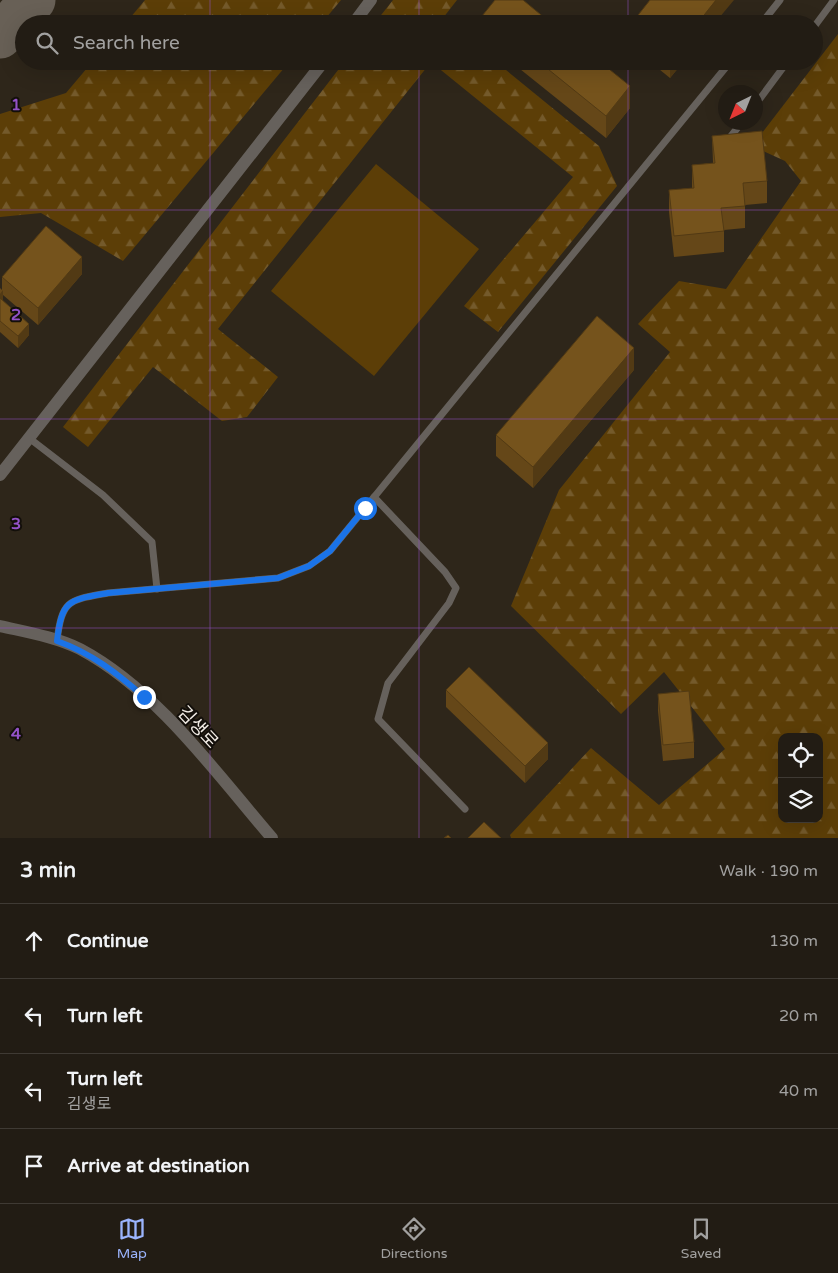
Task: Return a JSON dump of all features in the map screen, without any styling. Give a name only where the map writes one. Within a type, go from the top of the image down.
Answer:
[{"type":"street","points":[[360,15],[371,0]]},
{"type":"street","points":[[0,475],[317,70]]},
{"type":"street","name":"김생로","points":[[0,626],[57,641],[79,649],[113,670],[177,728],[272,838]]},
{"type":"lane","points":[[768,15],[780,0]]},
{"type":"lane","points":[[823,15],[834,0]]},
{"type":"lane","points":[[57,641],[60,615],[69,604],[83,598],[108,593],[278,578],[309,566],[330,551],[724,70]]},
{"type":"lane","points":[[763,95],[781,70]]},
{"type":"lane","points":[[727,142],[736,130]]},
{"type":"lane","points":[[29,438],[103,494],[152,542],[158,589]]},
{"type":"lane","points":[[374,497],[445,572],[456,588],[449,603],[388,683],[378,719],[465,809]]},
{"type":"green space","points":[[145,0],[341,0],[328,15],[132,15]]},
{"type":"green space","points":[[393,0],[457,0],[445,15],[381,15]]},
{"type":"green space","points":[[838,34],[838,838],[511,838],[510,835],[591,748],[659,805],[725,749],[664,672],[621,714],[511,606],[559,490],[670,352],[638,324],[679,281],[726,289],[801,181],[785,161],[752,146],[810,70],[823,70],[823,54]]},
{"type":"green space","points":[[85,70],[282,70],[123,261],[41,213],[0,217],[0,114],[66,93]]},
{"type":"green space","points":[[338,70],[425,70],[218,329],[278,377],[247,417],[222,421],[153,367],[88,447],[63,427]]},
{"type":"green space","points":[[441,70],[506,70],[599,146],[617,186],[498,332],[464,306],[573,177]]},
{"type":"green space","points":[[376,164],[479,249],[374,376],[271,291]]},
{"type":"building","points":[[495,0],[523,0],[541,15],[483,15]]},
{"type":"building","points":[[650,0],[716,0],[704,15],[638,15]]},
{"type":"building","points":[[549,70],[610,70],[630,86],[606,116]]},
{"type":"building","points":[[762,131],[767,181],[743,183],[745,206],[721,208],[724,231],[674,236],[669,190],[694,188],[692,165],[715,163],[712,136]]},
{"type":"building","points":[[46,226],[82,257],[38,308],[2,277]]},
{"type":"building","points":[[0,298],[29,324],[18,336],[0,321]]},
{"type":"building","points":[[597,316],[634,348],[533,467],[496,435]]},
{"type":"building","points":[[469,667],[548,743],[525,766],[446,690]]},
{"type":"building","points":[[689,691],[694,742],[663,745],[658,694]]},
{"type":"building","points":[[484,822],[501,838],[468,838]]},
{"type":"taxiway","points":[[19,15],[33,0]]},
{"type":"taxiway","points":[[0,36],[15,20]]},
{"type":"route","points":[[144,697],[113,670],[79,649],[57,641],[60,615],[69,604],[83,598],[108,593],[278,578],[309,566],[330,551],[365,508]]}]
